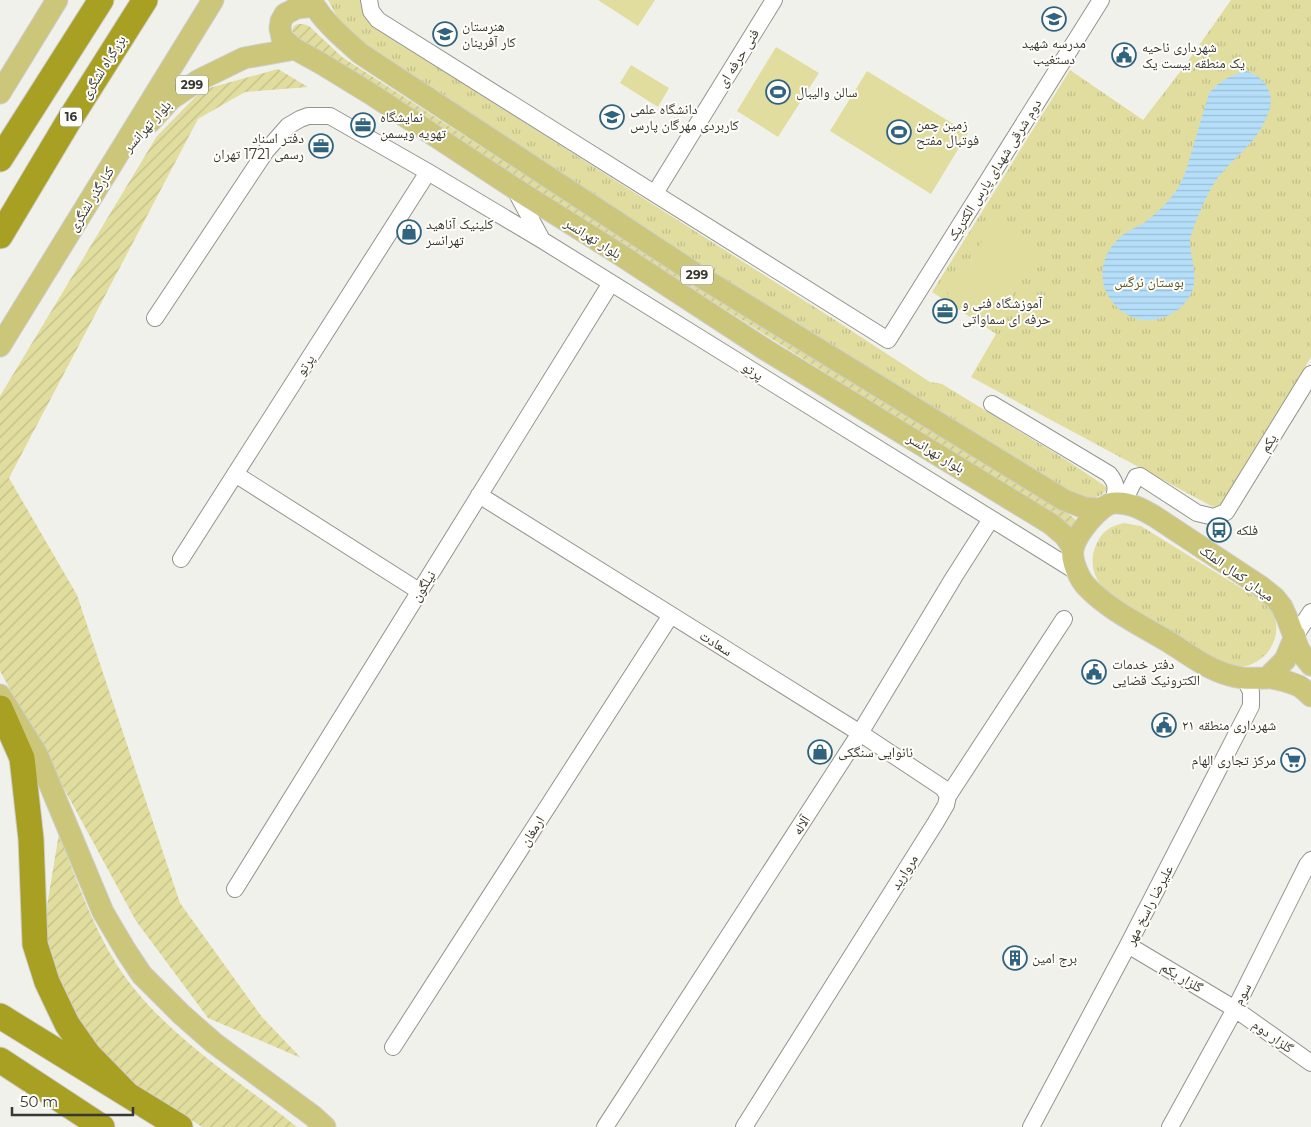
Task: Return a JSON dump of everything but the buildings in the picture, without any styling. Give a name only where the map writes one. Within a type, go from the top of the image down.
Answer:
[{"type":"highway","points":[[0,160],[101,0]]},
{"type":"highway","name":"بزرگراه لشگری","points":[[0,236],[68,122],[145,0]]},
{"type":"highway","points":[[0,708],[22,758],[31,839],[35,944],[47,982],[67,1024],[88,1054],[127,1094]]},
{"type":"highway","points":[[0,1016],[180,1127]]},
{"type":"highway","points":[[0,1060],[102,1127]]},
{"type":"main road","points":[[0,93],[58,0]]},
{"type":"main road","name":"کنارگذر لشگری","points":[[0,346],[213,0]]},
{"type":"main road","points":[[295,50],[282,38],[281,21],[285,14],[313,3]]},
{"type":"main road","name":"بلوار تهرانسر","points":[[313,3],[328,24],[361,54],[688,269],[1064,500],[1085,508],[1112,505]]},
{"type":"main road","name":"بلوار تهرانسر","points":[[114,162],[171,99],[199,80],[244,58],[295,50],[322,64],[774,355],[1051,524],[1065,536],[1073,548]]},
{"type":"main road","points":[[1112,505],[1084,526],[1073,548],[1077,572],[1085,586],[1098,598],[1127,617],[1211,668],[1227,675],[1245,679],[1268,677],[1300,686],[1311,696]]},
{"type":"main road","name":"میدان کمال الملک","points":[[1112,505],[1137,507],[1154,516],[1260,586],[1282,607],[1294,636]]},
{"type":"main road","points":[[1294,636],[1299,650],[1311,665]]},
{"type":"main road","points":[[1268,677],[1285,660],[1294,636]]},
{"type":"main road","points":[[0,695],[37,754],[103,912],[142,975],[181,1014],[214,1043],[319,1122]]},
{"type":"street","points":[[368,0],[371,11],[378,20],[655,193]]},
{"type":"street","name":"فنی حرفه ای","points":[[655,193],[774,0]]},
{"type":"street","name":"دوم شرقی شهدای پارس الکتریک","points":[[655,193],[888,340],[1101,0]]},
{"type":"street","name":"پرتو","points":[[155,318],[266,151],[288,126],[300,119],[308,116],[330,116],[542,240],[1077,572]]},
{"type":"street","name":"پرتو","points":[[181,559],[428,172]]},
{"type":"street","points":[[514,188],[542,240]]},
{"type":"street","name":"نیلگون","points":[[235,889],[611,283]]},
{"type":"street","name":"یکم","points":[[1112,505],[1136,477],[1140,476],[1197,513],[1214,517],[1226,512],[1311,374]]},
{"type":"street","points":[[992,404],[1109,474],[1115,482],[1112,505]]},
{"type":"street","points":[[235,474],[419,591]]},
{"type":"street","name":"سعادت","points":[[479,496],[860,733],[943,788],[948,796]]},
{"type":"street","name":"آلاله","points":[[605,1127],[860,733],[991,519]]},
{"type":"street","points":[[1294,636],[1311,612]]},
{"type":"street","name":"ارمغان","points":[[393,1047],[670,615]]},
{"type":"street","name":"مروارید","points":[[744,1127],[936,822],[946,805],[948,796],[1064,619]]},
{"type":"street","name":"علیرضا راسخ مهر","points":[[1031,1127],[1128,945],[1251,706],[1251,692],[1245,679]]},
{"type":"street","name":"سوم","points":[[1170,1127],[1235,1009],[1311,860]]},
{"type":"street","name":"گلزار یکم","points":[[1128,945],[1235,1009]]},
{"type":"street","name":"گلزار دوم","points":[[1235,1009],[1311,1064]]},
{"type":"green space","points":[[328,0],[363,0],[365,9],[385,34],[391,38],[930,382],[942,384],[1068,461],[1107,489],[1096,497],[1073,497],[847,357],[350,41]]},
{"type":"green space","points":[[598,0],[655,0],[638,26]]},
{"type":"green space","name":"بوستان نرگس","points":[[1231,0],[1311,0],[1311,357],[1224,504],[1217,509],[971,377],[996,334],[932,292],[1070,70],[1143,120],[1183,68]]},
{"type":"green space","points":[[298,24],[309,26],[342,57],[525,175],[1070,515],[1075,519],[1074,524],[1069,527],[337,65],[300,39],[292,31],[294,26]]},
{"type":"green space","name":"سالن والیبال","points":[[776,47],[819,73],[778,137],[737,111]]},
{"type":"green space","points":[[631,65],[669,88],[658,107],[620,83]]},
{"type":"green space","points":[[278,69],[308,87],[245,92],[198,119],[9,478],[77,595],[180,903],[262,1017],[301,1058],[208,1018],[136,921],[0,671],[0,396],[157,136],[202,90]]},
{"type":"green space","name":"زمین چمن فوتبال مفتح","points":[[867,71],[968,133],[931,194],[830,131]]},
{"type":"green space","points":[[995,221],[1041,250],[993,325],[947,295]]},
{"type":"green space","points":[[1124,523],[1141,526],[1262,601],[1273,614],[1276,625],[1276,635],[1268,652],[1253,663],[1245,666],[1229,666],[1142,614],[1105,589],[1098,581],[1094,571],[1094,550],[1098,540],[1104,533]]},
{"type":"green space","points":[[59,833],[71,867],[100,934],[117,965],[134,989],[154,1011],[200,1053],[297,1127],[202,1127],[136,1084],[111,1064],[90,1040],[70,1009],[56,975],[48,941],[46,912]]},
{"type":"water","points":[[1246,71],[1254,74],[1266,85],[1271,97],[1270,108],[1257,135],[1217,179],[1195,224],[1190,239],[1194,267],[1194,284],[1191,294],[1185,303],[1168,316],[1146,320],[1126,314],[1110,299],[1105,289],[1103,269],[1105,259],[1110,249],[1120,237],[1151,218],[1171,198],[1179,186],[1185,174],[1209,93],[1226,79]]},
{"type":"place","name":"مدرسه شهید دستغیب","points":[[1054,19]]},
{"type":"place","name":"هنرستان کار آفرینان","points":[[445,34]]},
{"type":"place","name":"شهرداری ناحیه یک منطقه بیست یک","points":[[1124,55]]},
{"type":"place","name":"سالن والیبال","points":[[778,92]]},
{"type":"place","name":"دانشگاه علمی کاربردی مهرگان پارس","points":[[612,117]]},
{"type":"place","name":"نمایشگاه تهویه ویسمن","points":[[363,125]]},
{"type":"place","name":"زمین چمن فوتبال مفتح","points":[[899,132]]},
{"type":"place","name":"دفتر اسناد رسمی 1721 تهران","points":[[321,146]]},
{"type":"place","name":"کلینیک آناهید تهرانسر","points":[[409,232]]},
{"type":"place","name":"آموزشگاه فنی و حرفه ای سماواتی","points":[[945,311]]},
{"type":"place","name":"فلکه","points":[[1219,530]]},
{"type":"place","name":"دفتر خدمات الکترونیک قضایی","points":[[1094,672]]},
{"type":"place","name":"شهرداری منطقه ۲۱","points":[[1164,725]]},
{"type":"place","name":"نانوایی سنگکی","points":[[820,752]]},
{"type":"place","name":"مرکز تجاری الهام","points":[[1293,760]]},
{"type":"place","name":"برج امین","points":[[1015,958]]}]
